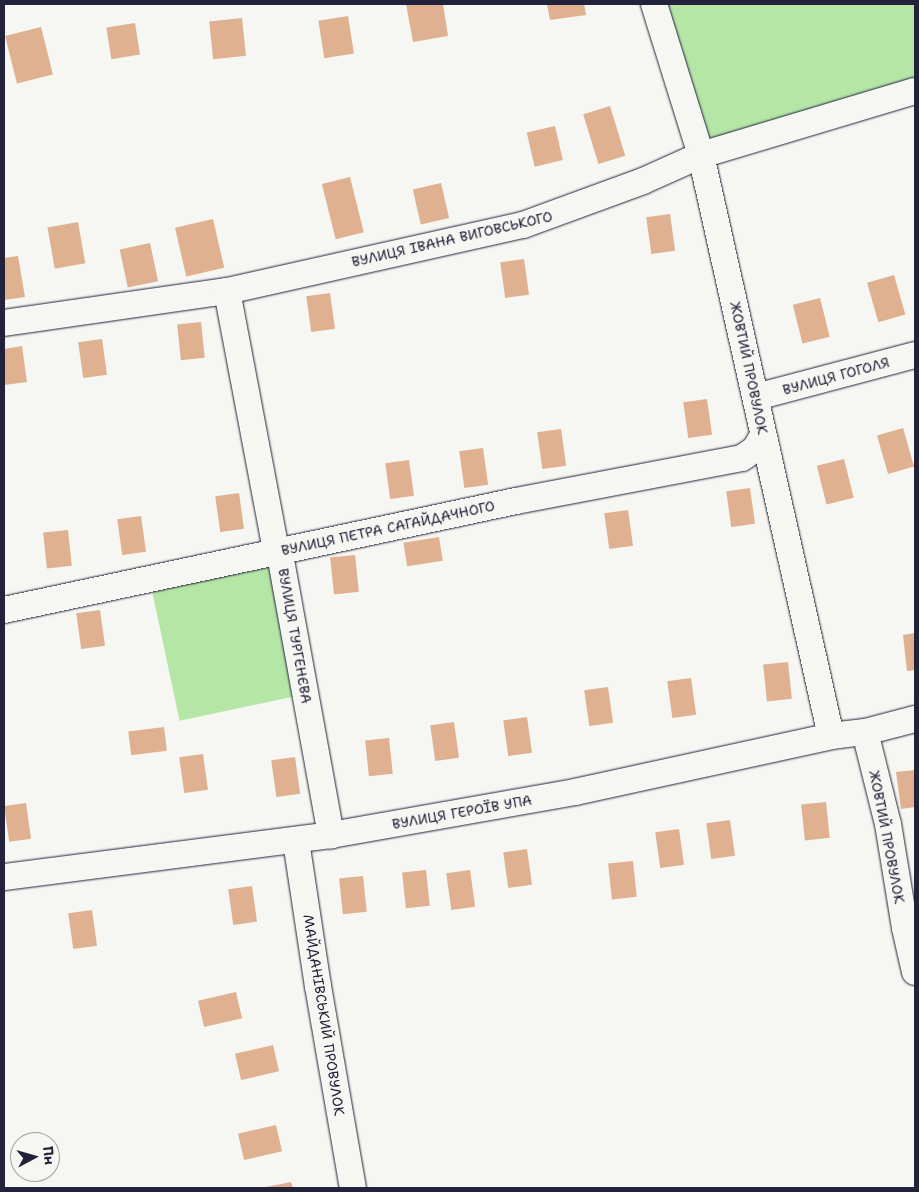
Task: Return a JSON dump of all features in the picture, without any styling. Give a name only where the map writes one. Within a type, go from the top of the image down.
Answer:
[{"type":"street","name":"ЖОВТИЙ ПРОВУЛОК","points":[[654,4],[702,155],[831,736]]},
{"type":"street","name":"ВУЛИЦЯ ІВАНА ВИГОВСЬКОГО","points":[[4,323],[227,291],[523,225],[643,181],[702,155],[915,91]]},
{"type":"street","name":"ВУЛИЦЯ ТУРГЕНЄВА","points":[[227,291],[276,551],[281,560],[330,835]]},
{"type":"street","name":"ВУЛИЦЯ ГОГОЛЯ","points":[[756,397],[915,356]]},
{"type":"street","name":"ВУЛИЦЯ ПЕТРА САГАЙДАЧНОГО","points":[[4,610],[516,501],[742,458],[755,449],[763,435]]},
{"type":"street","name":"ВУЛИЦЯ ГЕРОЇВ УПА","points":[[4,877],[296,841],[576,792],[831,736],[865,732],[915,719]]},
{"type":"street","name":"ЖОВТИЙ ПРОВУЛОК","points":[[865,732],[888,824],[905,928],[915,972]]},
{"type":"street","name":"МАЙДАНІВСЬКИЙ ПРОВУЛОК","points":[[296,841],[318,986],[353,1188]]},
{"type":"green space","points":[[658,4],[915,4],[915,84],[718,145],[706,139]]},
{"type":"green space","points":[[272,559],[301,695],[180,721],[151,585]]},
{"type":"building","points":[[406,4],[443,4],[448,36],[413,42]]},
{"type":"building","points":[[547,4],[584,4],[586,15],[550,20]]},
{"type":"building","points":[[348,16],[354,54],[324,58],[318,21]]},
{"type":"building","points":[[242,18],[246,56],[213,59],[209,21]]},
{"type":"building","points":[[135,23],[140,55],[111,59],[106,28]]},
{"type":"building","points":[[41,27],[53,75],[17,83],[5,36]]},
{"type":"building","points":[[610,106],[625,156],[598,164],[583,114]]},
{"type":"building","points":[[555,126],[563,160],[535,167],[527,133]]},
{"type":"building","points":[[350,177],[364,232],[336,239],[322,184]]},
{"type":"building","points":[[441,183],[449,218],[421,225],[413,190]]},
{"type":"building","points":[[670,214],[675,251],[651,254],[646,217]]},
{"type":"building","points":[[213,219],[224,268],[186,276],[175,228]]},
{"type":"building","points":[[78,222],[85,263],[55,269],[47,227]]},
{"type":"building","points":[[150,243],[158,281],[128,288],[120,249]]},
{"type":"building","points":[[18,256],[25,297],[4,300],[4,258]]},
{"type":"building","points":[[524,259],[529,295],[505,298],[500,262]]},
{"type":"building","points":[[894,275],[905,314],[878,322],[867,283]]},
{"type":"building","points":[[330,293],[335,329],[311,332],[306,296]]},
{"type":"building","points":[[820,298],[830,337],[803,344],[793,305]]},
{"type":"building","points":[[201,322],[205,358],[181,360],[177,325]]},
{"type":"building","points":[[102,339],[107,375],[83,378],[78,342]]},
{"type":"building","points":[[22,346],[27,382],[4,385],[4,349]]},
{"type":"building","points":[[707,399],[712,435],[688,438],[683,402]]},
{"type":"building","points":[[903,428],[914,466],[888,474],[877,435]]},
{"type":"building","points":[[561,429],[566,466],[542,469],[537,432]]},
{"type":"building","points":[[483,448],[488,485],[464,488],[459,451]]},
{"type":"building","points":[[844,459],[854,498],[827,505],[817,466]]},
{"type":"building","points":[[409,460],[414,496],[390,499],[385,463]]},
{"type":"building","points":[[750,488],[755,524],[731,527],[726,491]]},
{"type":"building","points":[[239,493],[244,529],[220,532],[215,496]]},
{"type":"building","points":[[628,510],[633,546],[609,549],[604,513]]},
{"type":"building","points":[[141,516],[146,552],[122,555],[117,519]]},
{"type":"building","points":[[68,530],[72,566],[47,568],[43,533]]},
{"type":"building","points":[[439,537],[443,561],[407,566],[403,543]]},
{"type":"building","points":[[355,555],[359,592],[334,594],[330,558]]},
{"type":"building","points":[[100,610],[105,646],[81,649],[76,613]]},
{"type":"building","points":[[915,633],[915,670],[907,671],[903,635]]},
{"type":"building","points":[[788,662],[792,699],[767,701],[763,665]]},
{"type":"building","points":[[691,678],[696,715],[672,718],[667,681]]},
{"type":"building","points":[[608,687],[613,723],[589,726],[584,690]]},
{"type":"building","points":[[527,717],[532,753],[508,756],[503,720]]},
{"type":"building","points":[[454,722],[459,758],[435,761],[430,725]]},
{"type":"building","points":[[164,727],[167,751],[131,755],[128,731]]},
{"type":"building","points":[[389,738],[393,774],[369,776],[365,741]]},
{"type":"building","points":[[203,754],[208,790],[184,793],[179,757]]},
{"type":"building","points":[[295,757],[300,794],[276,797],[271,760]]},
{"type":"building","points":[[915,770],[915,807],[901,809],[896,772]]},
{"type":"building","points":[[826,802],[830,838],[805,840],[801,805]]},
{"type":"building","points":[[26,803],[31,839],[9,842],[4,806]]},
{"type":"building","points":[[730,820],[735,856],[711,859],[706,823]]},
{"type":"building","points":[[679,829],[684,865],[660,868],[655,832]]},
{"type":"building","points":[[527,849],[532,885],[508,888],[503,852]]},
{"type":"building","points":[[633,861],[637,897],[612,899],[608,864]]},
{"type":"building","points":[[426,870],[430,906],[406,908],[402,873]]},
{"type":"building","points":[[470,870],[475,907],[451,910],[446,873]]},
{"type":"building","points":[[363,876],[367,912],[343,914],[339,879]]},
{"type":"building","points":[[252,886],[257,922],[233,925],[228,889]]},
{"type":"building","points":[[92,910],[97,946],[73,949],[68,913]]},
{"type":"building","points":[[236,992],[242,1018],[204,1027],[198,1001]]},
{"type":"building","points":[[273,1045],[279,1071],[241,1080],[235,1054]]},
{"type":"building","points":[[276,1125],[282,1151],[244,1160],[238,1134]]},
{"type":"building","points":[[291,1182],[293,1188],[266,1188],[266,1187]]}]
